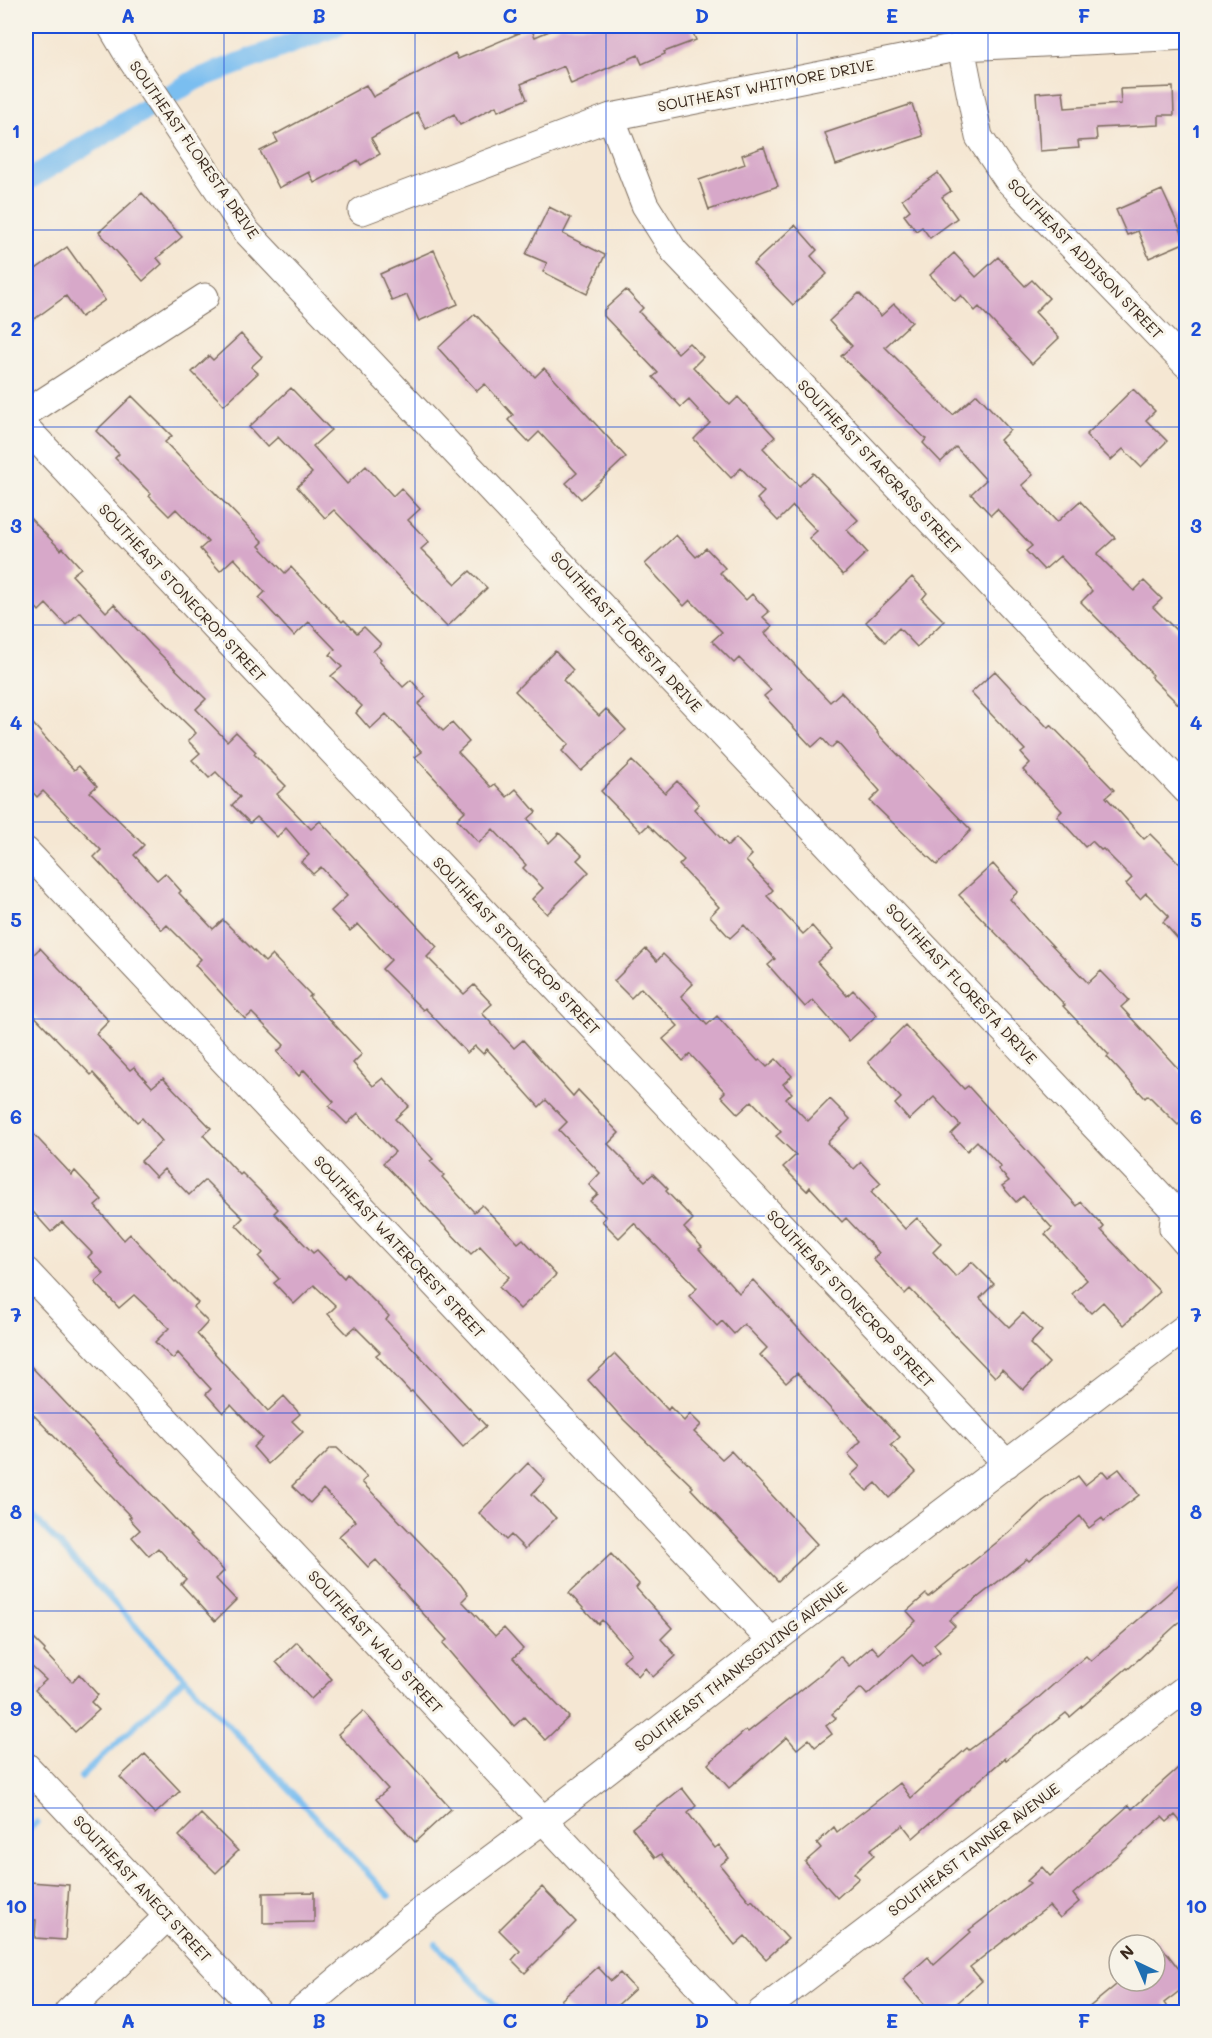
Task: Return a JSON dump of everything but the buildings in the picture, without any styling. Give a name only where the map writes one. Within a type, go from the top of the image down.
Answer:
[{"type":"street","name":"SOUTHEAST FLORESTA DRIVE","points":[[111,26],[246,230],[1181,1210],[1173,1228],[1186,1243]]},
{"type":"street","name":"SOUTHEAST WHITMORE DRIVE","points":[[362,211],[611,117],[962,47],[1186,36]]},
{"type":"street","name":"SOUTHEAST ADDISON STREET","points":[[962,47],[979,137],[1007,179],[1186,364]]},
{"type":"street","name":"SOUTHEAST STARGRASS STREET","points":[[611,117],[645,206],[674,251],[1186,790]]},
{"type":"street","points":[[26,413],[206,297]]},
{"type":"street","name":"SOUTHEAST STONECROP STREET","points":[[26,428],[1007,1464]]},
{"type":"street","name":"SOUTHEAST WATERCREST STREET","points":[[26,851],[772,1642]]},
{"type":"street","name":"SOUTHEAST WALD STREET","points":[[26,1271],[724,2013]]},
{"type":"street","name":"SOUTHEAST THANKSGIVING AVENUE","points":[[300,2013],[409,1920],[543,1820],[772,1642],[1186,1327]]},
{"type":"street","name":"SOUTHEAST TANNER AVENUE","points":[[761,2013],[1186,1688]]},
{"type":"street","name":"SOUTHEAST ANECI STREET","points":[[26,1766],[258,2013]]},
{"type":"street","points":[[68,2013],[168,1916]]},
{"type":"waterway","points":[[26,181],[195,80],[337,26]]},
{"type":"waterway","points":[[26,1509],[389,1896]]},
{"type":"waterway","points":[[81,1777],[185,1678]]},
{"type":"waterway","points":[[26,1833],[37,1822]]},
{"type":"waterway","points":[[436,1944],[502,2012]]}]
